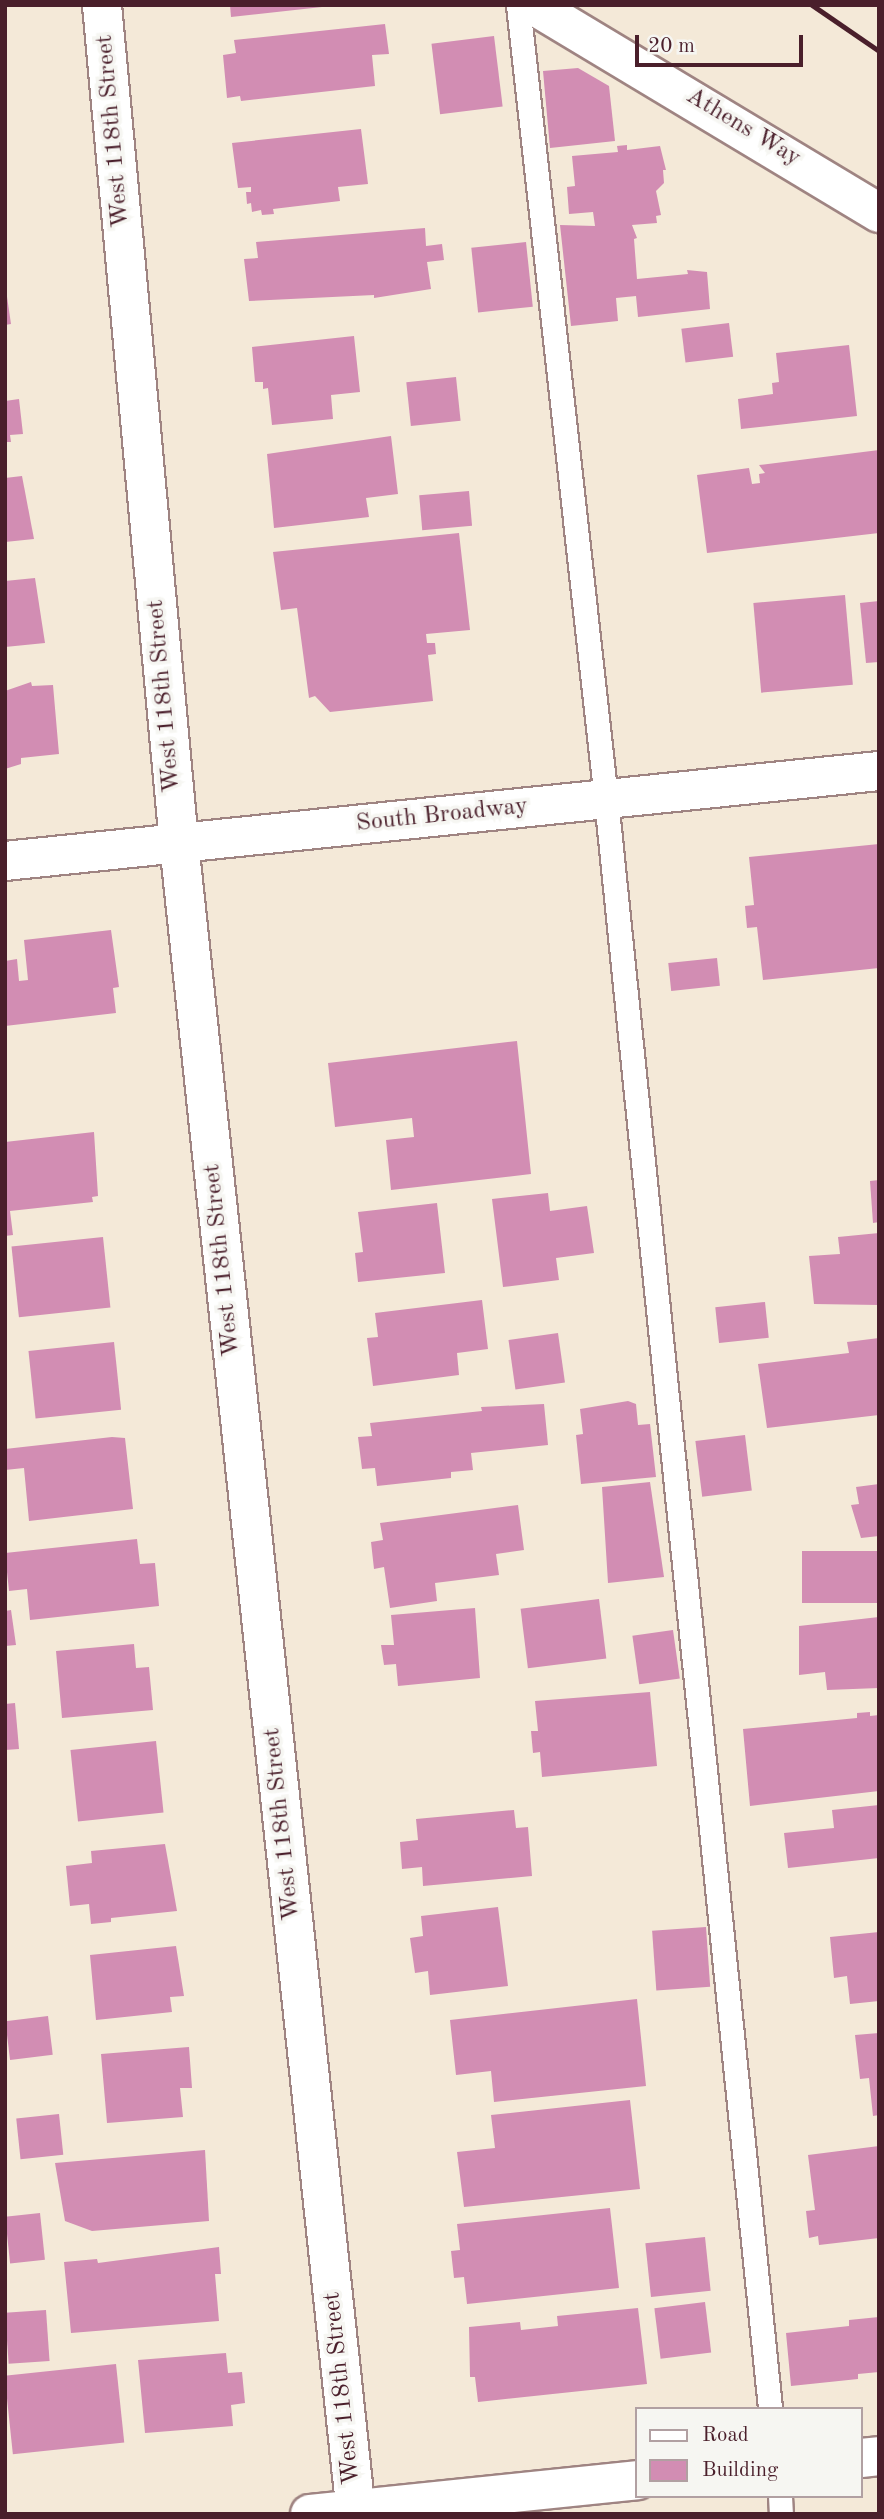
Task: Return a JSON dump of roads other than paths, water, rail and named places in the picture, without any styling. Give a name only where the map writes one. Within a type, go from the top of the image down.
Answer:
[{"type":"street","name":"West 118th Street","points":[[102,5],[179,843],[356,2511]]},
{"type":"street","name":"Athens Way","points":[[533,5],[879,213]]},
{"type":"street","name":"South Broadway","points":[[5,861],[879,771]]},
{"type":"street","points":[[310,2514],[636,2480]]},
{"type":"lane","points":[[519,5],[606,799],[771,2407]]},
{"type":"railway","points":[[812,5],[879,51]]}]
